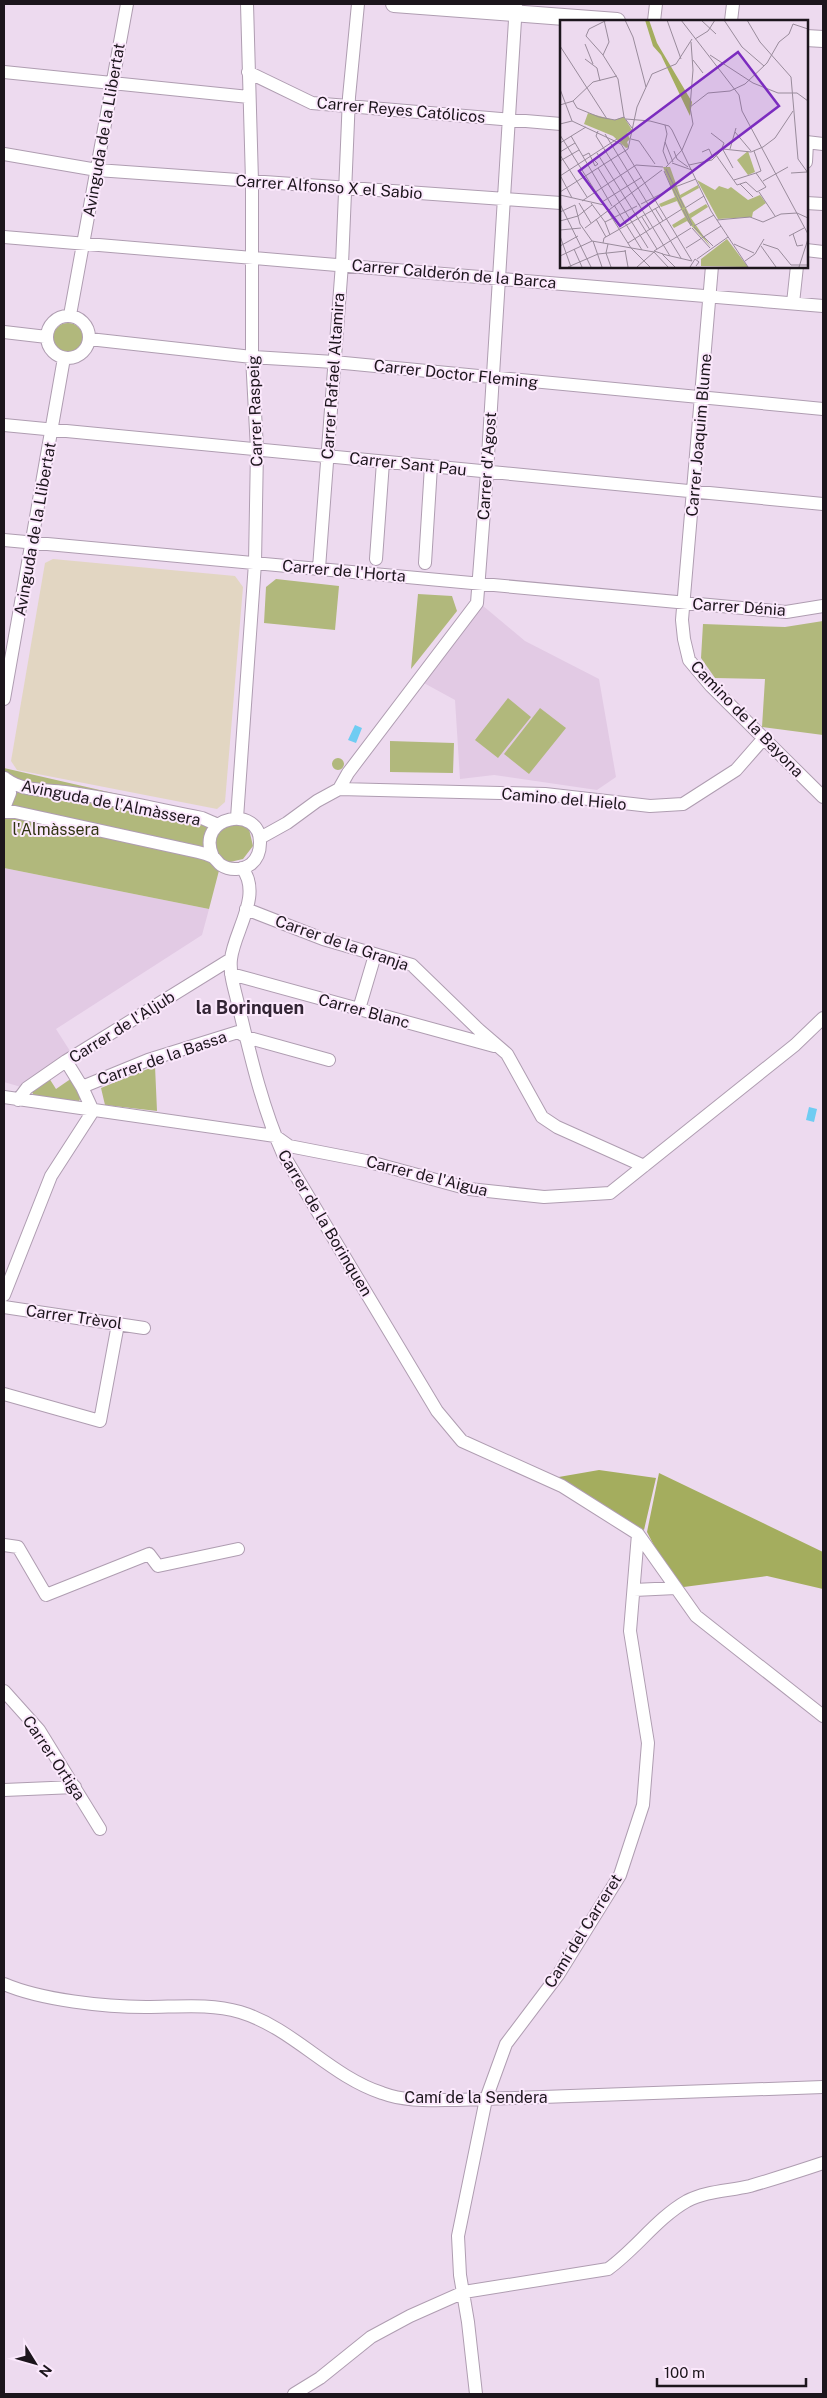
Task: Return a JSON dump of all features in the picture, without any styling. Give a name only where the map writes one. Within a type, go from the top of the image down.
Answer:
[{"type":"main road","points":[[394,4],[515,9],[608,20]]},
{"type":"main road","points":[[807,38],[823,39]]},
{"type":"street","name":"Avinguda de la Llibertat","points":[[70,315],[127,4]]},
{"type":"street","name":"Carrer Raspeig","points":[[237,818],[255,563],[257,449],[252,357],[252,181],[247,4]]},
{"type":"street","name":"Carrer Rafael Altamira","points":[[319,568],[342,264],[350,107],[358,4]]},
{"type":"street","points":[[654,20],[656,4]]},
{"type":"street","points":[[731,20],[733,4]]},
{"type":"street","name":"Carrer d'Agost","points":[[260,838],[339,789],[348,773],[477,603],[488,472],[492,377],[500,278],[515,9]]},
{"type":"street","points":[[4,72],[250,97]]},
{"type":"street","name":"Carrer Reyes Católicos","points":[[248,72],[312,103],[560,124]]},
{"type":"street","points":[[807,142],[823,144]]},
{"type":"street","name":"Carrer Alfonso X el Sabio","points":[[4,154],[97,170],[560,204]]},
{"type":"street","points":[[807,203],[823,204]]},
{"type":"street","name":"Carrer Calderón de la Barca","points":[[4,237],[823,306]]},
{"type":"street","points":[[807,250],[823,252]]},
{"type":"street","name":"Carrer Joaquim Blume","points":[[684,604],[712,268]]},
{"type":"street","points":[[793,303],[797,268]]},
{"type":"street","points":[[70,315],[83,321],[89,332],[89,339],[83,352],[71,358],[64,358],[51,350],[47,337],[48,328],[62,316],[70,315]]},
{"type":"street","points":[[4,332],[47,337]]},
{"type":"street","name":"Carrer Doctor Fleming","points":[[89,339],[252,357],[334,362],[823,409]]},
{"type":"street","name":"Avinguda de la Llibertat","points":[[4,699],[64,358]]},
{"type":"street","name":"Carrer Sant Pau","points":[[4,425],[694,490],[823,504]]},
{"type":"street","points":[[376,559],[383,462]]},
{"type":"street","points":[[425,563],[431,466]]},
{"type":"street","name":"Carrer de l'Horta","points":[[4,540],[319,568],[684,604]]},
{"type":"street","name":"Carrer Dénia","points":[[684,604],[786,612],[823,606]]},
{"type":"street","name":"Camino de la Bayona","points":[[684,604],[684,638],[689,660],[711,686],[823,797]]},
{"type":"street","name":"Camino del Hielo","points":[[339,789],[545,794],[650,806],[683,804],[736,770],[764,738]]},
{"type":"street","points":[[4,808],[10,793],[5,778]]},
{"type":"street","name":"Avinguda de l'Almàssera","points":[[5,778],[16,786],[65,792],[202,818],[218,825]]},
{"type":"street","name":"Avinguda de l'Almàssera","points":[[4,812],[15,812],[198,852],[213,857]]},
{"type":"street","points":[[237,818],[253,825],[260,838],[259,852],[256,858],[242,868],[231,869],[222,865],[213,857],[210,846],[212,834],[218,825],[229,819],[237,818]]},
{"type":"street","name":"Carrer de la Borinquen","points":[[242,868],[250,888],[246,909],[231,959],[232,974],[246,1037],[282,1154],[438,1410],[462,1441],[562,1486],[638,1534]]},
{"type":"street","name":"Carrer de la Granja","points":[[246,909],[323,939],[412,965],[497,1047],[507,1054],[542,1117],[558,1127],[644,1166]]},
{"type":"street","points":[[360,1009],[375,955]]},
{"type":"street","name":"Carrer de l'Aljub","points":[[18,1100],[27,1088],[66,1061],[231,959]]},
{"type":"street","name":"Carrer Blanc","points":[[232,974],[497,1047]]},
{"type":"street","name":"Carrer de l'Aigua","points":[[4,1097],[275,1136],[289,1146],[366,1161],[469,1189],[544,1197],[610,1193],[795,1045],[823,1018]]},
{"type":"street","name":"Carrer de la Bassa","points":[[82,1087],[148,1060],[238,1032],[246,1037],[329,1060]]},
{"type":"street","points":[[4,1295],[51,1176],[93,1111],[82,1087],[66,1061]]},
{"type":"street","name":"Carrer Trèvol","points":[[4,1307],[144,1328]]},
{"type":"street","points":[[4,1394],[100,1420],[118,1324]]},
{"type":"street","points":[[638,1534],[696,1616],[823,1716]]},
{"type":"street","name":"Camí del Carreret","points":[[476,2394],[464,2292],[460,2275],[458,2236],[486,2099],[506,2044],[558,1975],[620,1875],[643,1805],[648,1743],[630,1631],[638,1534]]},
{"type":"street","points":[[4,1544],[18,1547],[46,1595],[149,1554],[158,1566],[238,1549]]},
{"type":"street","points":[[634,1590],[676,1588]]},
{"type":"street","name":"Carrer Ortiga","points":[[4,1691],[39,1730],[100,1829]]},
{"type":"street","points":[[4,1790],[74,1787]]},
{"type":"street","name":"Camí de la Sendera","points":[[4,1984],[21,1992],[71,2000],[137,2007],[208,2006],[240,2012],[270,2025],[358,2082],[381,2093],[419,2100],[823,2087]]},
{"type":"street","points":[[294,2394],[320,2378],[371,2337],[410,2316],[464,2292],[608,2269],[624,2258],[670,2213],[687,2201],[704,2194],[749,2186],[823,2163]]},
{"type":"shaded area","points":[[53,559],[235,576],[243,587],[225,802],[217,809],[17,770],[11,761],[45,563]]},
{"type":"shaded area","points":[[482,605],[525,641],[599,679],[616,777],[597,790],[494,775],[460,779],[455,700],[422,682]]},
{"type":"shaded area","points":[[4,868],[209,909],[202,935],[56,1029],[70,1051],[21,1087],[4,1082]]},
{"type":"green space","points":[[68,323],[78,328],[83,338],[78,348],[68,353],[58,348],[53,338],[58,328]]},
{"type":"green space","points":[[276,579],[339,586],[335,630],[264,623],[266,587]]},
{"type":"green space","points":[[418,594],[452,596],[457,611],[411,669]]},
{"type":"green space","points":[[823,621],[823,735],[762,727],[765,679],[715,678],[701,658],[703,624],[785,627]]},
{"type":"green space","points":[[508,698],[531,717],[498,758],[475,740]]},
{"type":"green space","points":[[540,708],[566,728],[529,774],[504,754]]},
{"type":"green space","points":[[390,741],[454,743],[453,773],[390,772]]},
{"type":"green space","points":[[336,758],[340,758],[344,764],[340,770],[336,770],[332,766],[332,762]]},
{"type":"green space","name":"l'Almàssera","points":[[4,768],[239,822],[249,829],[253,846],[243,859],[230,862],[222,859],[209,909],[4,868]]},
{"type":"green space","points":[[155,1066],[157,1111],[105,1105],[101,1088]]},
{"type":"green space","points":[[49,1078],[56,1089],[72,1078],[82,1095],[79,1101],[34,1096],[32,1092]]},
{"type":"green space","points":[[599,1470],[656,1478],[644,1530],[553,1478]]},
{"type":"green space","points":[[659,1473],[823,1552],[823,1589],[767,1576],[676,1588],[647,1532]]},
{"type":"water","points":[[355,725],[362,728],[356,743],[348,740]]},
{"type":"water","points":[[809,1107],[817,1109],[814,1122],[806,1120]]},
{"type":"district","name":"la Borinquen","points":[[250,1007]]}]
